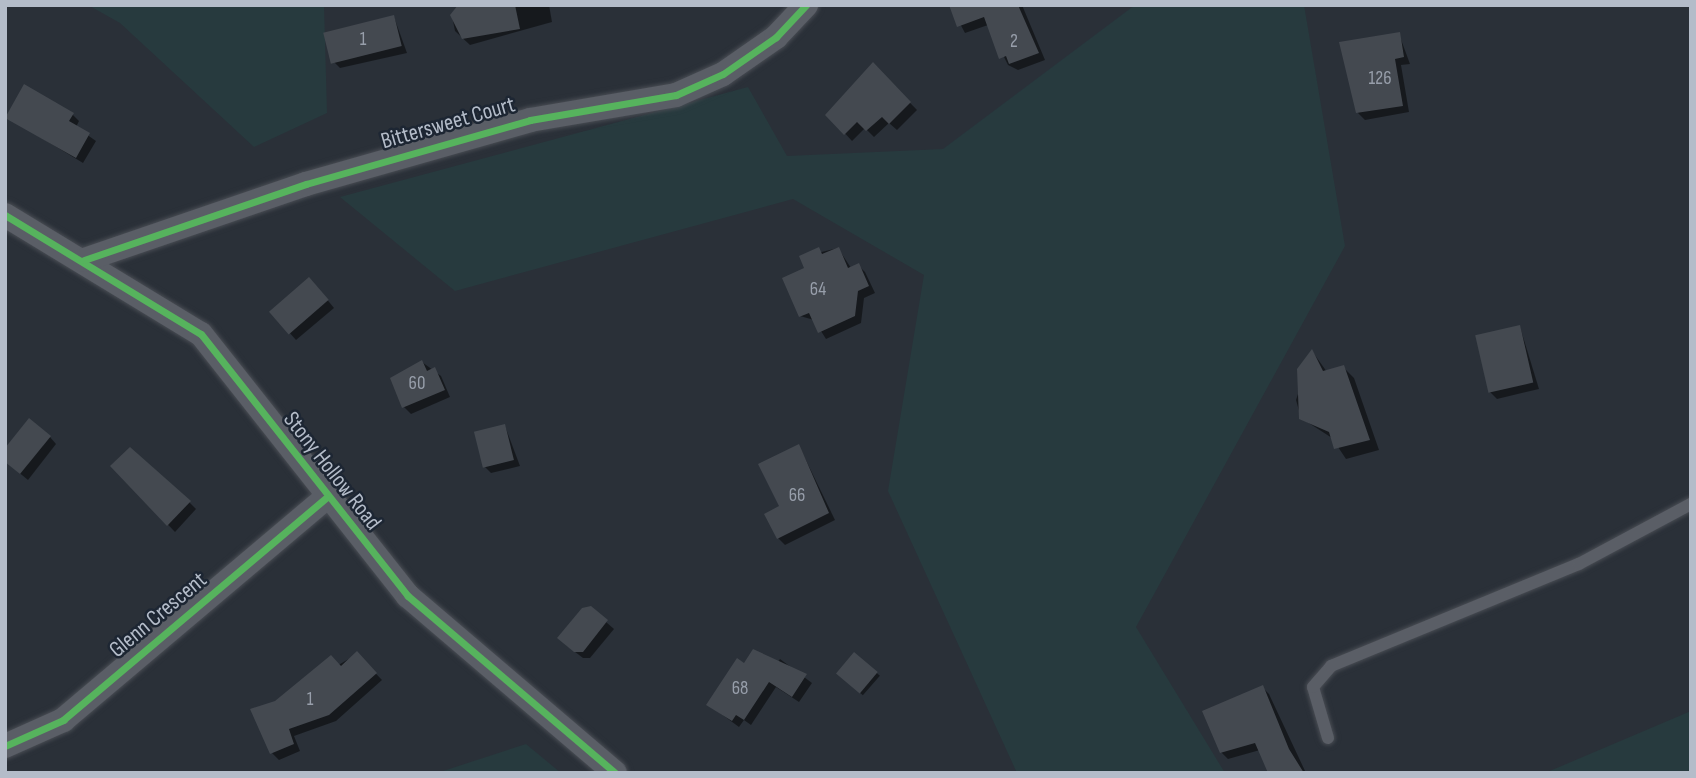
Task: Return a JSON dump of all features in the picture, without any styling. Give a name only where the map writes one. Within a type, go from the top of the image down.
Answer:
[{"type":"street","name":"Bittersweet Court","points":[[84,260],[306,184],[530,120],[676,95],[723,75],[776,37],[806,5]]},
{"type":"street","name":"Stony Hollow Road","points":[[5,215],[84,260],[201,334],[326,498],[408,596],[615,773]]},
{"type":"street","name":"Glenn Crescent","points":[[5,746],[63,720],[326,498]]},
{"type":"lane","points":[[1328,738],[1313,687],[1331,666],[1579,564],[1691,504]]},
{"type":"green space","points":[[88,5],[324,5],[327,113],[254,147],[120,23]]},
{"type":"green space","points":[[1135,5],[1304,5],[1345,246],[1136,627],[1225,773],[1017,773],[888,491],[924,275],[793,199],[455,291],[340,197],[748,87],[787,156],[943,149]]},
{"type":"green space","points":[[1691,711],[1691,773],[1545,773]]},
{"type":"green space","points":[[526,744],[561,773],[437,773]]},
{"type":"building","points":[[458,5],[515,5],[520,29],[462,39],[450,15]]},
{"type":"building","points":[[949,5],[1018,5],[1039,53],[1009,64],[1006,56],[999,59],[984,17],[957,27]]},
{"type":"building","points":[[394,15],[402,46],[331,64],[323,33]]},
{"type":"building","points":[[1400,32],[1404,57],[1395,59],[1403,106],[1356,113],[1339,42]]},
{"type":"building","points":[[873,62],[911,102],[889,124],[882,117],[866,131],[857,122],[844,135],[825,115]]},
{"type":"building","points":[[24,84],[74,113],[69,121],[90,133],[76,158],[5,118]]},
{"type":"building","points":[[819,247],[822,254],[839,247],[848,268],[859,263],[869,286],[858,291],[855,316],[818,333],[809,313],[799,317],[782,278],[804,268],[799,256]]},
{"type":"building","points":[[309,277],[329,300],[289,334],[269,312]]},
{"type":"building","points":[[1520,325],[1533,382],[1488,393],[1475,335]]},
{"type":"building","points":[[1312,349],[1323,371],[1344,365],[1370,440],[1334,449],[1329,432],[1299,419],[1297,369]]},
{"type":"building","points":[[422,360],[427,371],[435,367],[445,390],[402,408],[390,378]]},
{"type":"building","points":[[29,418],[51,436],[20,474],[5,462],[5,448]]},
{"type":"building","points":[[505,424],[514,460],[483,468],[474,432]]},
{"type":"building","points":[[799,444],[829,513],[777,539],[764,514],[779,506],[758,464]]},
{"type":"building","points":[[130,447],[191,501],[167,526],[110,466]]},
{"type":"building","points":[[591,606],[608,620],[583,652],[574,652],[557,638],[582,608]]},
{"type":"building","points":[[753,649],[807,674],[792,697],[769,682],[744,720],[736,715],[732,721],[706,705],[737,658],[744,663]]},
{"type":"building","points":[[357,651],[377,673],[329,715],[289,729],[294,744],[270,754],[250,709],[275,701],[331,655],[341,666]]},
{"type":"building","points":[[854,652],[878,672],[860,693],[836,673]]},
{"type":"building","points":[[1263,685],[1289,749],[1304,773],[1268,773],[1255,743],[1220,753],[1202,711]]},
{"type":"cycle path","points":[[84,260],[306,184],[530,120],[676,95],[723,74],[776,37],[806,5]]},
{"type":"cycle path","points":[[5,215],[201,334],[408,596],[615,773]]},
{"type":"cycle path","points":[[5,746],[63,720],[326,498]]}]
